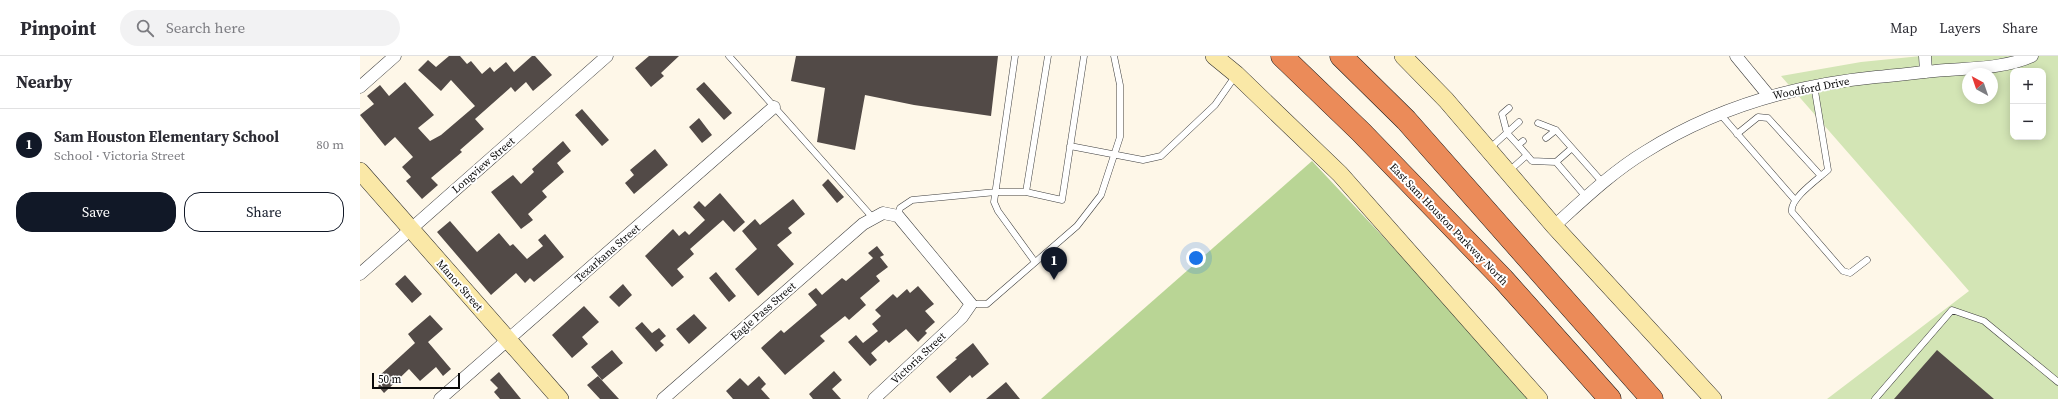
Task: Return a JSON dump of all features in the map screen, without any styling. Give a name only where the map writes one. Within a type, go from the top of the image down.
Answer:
[{"type":"highway","name":"East Sam Houston Parkway North","points":[[1282,56],[1361,132],[1503,279],[1610,399]]},
{"type":"highway","points":[[1341,56],[1406,120],[1652,399]]},
{"type":"highway","points":[[1361,132],[1591,399]]},
{"type":"main road","points":[[1214,56],[1236,74],[1340,174],[1539,399]]},
{"type":"main road","points":[[1403,56],[1446,100],[1554,226],[1713,399]]},
{"type":"main road","name":"Manor Street","points":[[360,171],[560,399]]},
{"type":"street","points":[[360,87],[396,56]]},
{"type":"street","name":"Longview Street","points":[[360,274],[607,56]]},
{"type":"street","points":[[1736,56],[1769,96]]},
{"type":"street","points":[[1925,56],[1926,72]]},
{"type":"street","name":"Woodford Drive","points":[[1554,226],[1603,183],[1645,152],[1721,115],[1769,96],[1814,85],[1926,72],[1980,68],[2024,60],[2032,56]]},
{"type":"street","name":"Texarkana Street","points":[[440,399],[774,107]]},
{"type":"street","points":[[868,221],[883,213],[898,216],[971,304]]},
{"type":"street","name":"Eagle Pass Street","points":[[664,399],[868,221]]},
{"type":"street","name":"Victoria Street","points":[[874,399],[962,317],[971,304]]},
{"type":"lane","points":[[729,56],[774,107],[868,221]]},
{"type":"lane","points":[[1016,56],[994,202],[998,211],[1035,262]]},
{"type":"lane","points":[[1026,192],[1048,56]]},
{"type":"lane","points":[[898,216],[900,208],[912,200],[996,192],[1026,192],[1062,200],[1084,56]]},
{"type":"lane","points":[[971,304],[987,304],[1076,226],[1101,195],[1120,137],[1120,85],[1114,56]]},
{"type":"lane","points":[[1070,146],[1143,160],[1161,156],[1215,105],[1236,74]]},
{"type":"lane","points":[[1814,85],[1828,170],[1795,200],[1791,207],[1792,212],[1843,271],[1850,273],[1867,260]]},
{"type":"lane","points":[[1509,108],[1502,114],[1507,133],[1520,143],[1532,161],[1556,162],[1572,148]]},
{"type":"lane","points":[[1721,115],[1795,200]]},
{"type":"lane","points":[[1737,134],[1758,117],[1768,118],[1821,176]]},
{"type":"lane","points":[[1488,149],[1519,122]]},
{"type":"lane","points":[[1538,123],[1556,130],[1603,183]]},
{"type":"lane","points":[[1546,138],[1556,130]]},
{"type":"lane","points":[[1508,172],[1527,155]]},
{"type":"lane","points":[[1556,162],[1586,198]]},
{"type":"lane","points":[[1874,399],[1952,310],[1984,321],[2058,382]]},
{"type":"green space","points":[[1921,56],[2058,56],[2058,399],[1827,399],[1969,291],[1781,76],[1861,62]]},
{"type":"green space","points":[[1312,161],[1510,372],[1533,399],[1041,399]]},
{"type":"building","points":[[449,56],[460,56],[467,64],[471,61],[482,74],[490,67],[494,72],[506,62],[514,72],[532,56],[535,56],[552,75],[533,91],[526,82],[515,92],[511,87],[475,119],[484,129],[460,150],[462,152],[431,178],[438,185],[422,199],[406,181],[411,177],[402,167],[413,157],[395,137],[385,146],[360,115],[374,104],[367,96],[380,85],[389,96],[405,82],[434,115],[418,128],[430,141],[441,135],[475,106],[451,80],[441,91],[418,70],[428,60],[436,67]]},
{"type":"building","points":[[649,56],[679,56],[661,73],[664,76],[651,87],[635,68]]},
{"type":"building","points":[[796,56],[998,56],[991,116],[914,105],[865,95],[855,150],[817,142],[825,88],[791,81]]},
{"type":"building","points":[[704,82],[732,113],[724,120],[696,89]]},
{"type":"building","points":[[582,109],[609,140],[602,146],[575,115]]},
{"type":"building","points":[[699,118],[712,135],[702,143],[689,127]]},
{"type":"building","points":[[563,141],[571,151],[557,163],[564,172],[542,191],[547,197],[528,214],[533,220],[521,229],[491,192],[513,175],[521,184],[534,172],[532,169]]},
{"type":"building","points":[[655,149],[668,165],[634,194],[625,183],[634,175],[630,170]]},
{"type":"building","points":[[828,179],[844,197],[837,203],[822,185]]},
{"type":"building","points":[[720,193],[745,222],[734,232],[723,220],[690,249],[694,254],[677,269],[684,277],[672,287],[645,256],[673,229],[679,236],[685,231],[689,235],[705,220],[693,207],[699,201],[705,207]]},
{"type":"building","points":[[793,199],[805,214],[788,228],[792,233],[777,245],[794,264],[758,296],[735,269],[757,249],[742,231],[755,219],[760,225]]},
{"type":"building","points":[[450,221],[477,252],[499,233],[510,246],[513,244],[527,259],[543,246],[538,240],[545,234],[564,257],[534,282],[530,278],[525,283],[516,273],[491,295],[437,232]]},
{"type":"building","points":[[877,246],[884,255],[880,257],[888,267],[876,276],[880,281],[860,298],[866,305],[849,320],[845,316],[820,336],[825,341],[785,375],[761,348],[781,330],[784,333],[817,305],[808,294],[816,288],[822,295],[842,278],[846,281],[873,258],[868,253]]},
{"type":"building","points":[[716,272],[736,296],[729,302],[709,278]]},
{"type":"building","points":[[405,275],[422,294],[412,303],[395,284]]},
{"type":"building","points":[[623,284],[632,295],[619,307],[609,297]]},
{"type":"building","points":[[918,286],[934,304],[925,311],[935,322],[925,331],[927,333],[918,342],[906,329],[889,343],[886,340],[871,353],[877,360],[870,366],[848,342],[856,335],[863,343],[878,331],[872,324],[881,316],[875,310],[893,294],[897,298],[907,289],[910,293]]},
{"type":"building","points":[[584,306],[599,322],[582,337],[588,344],[572,358],[552,335]]},
{"type":"building","points":[[694,314],[707,328],[689,344],[676,329]]},
{"type":"building","points":[[430,315],[443,329],[428,342],[451,369],[443,376],[436,367],[420,381],[409,369],[384,393],[378,386],[383,382],[379,376],[415,343],[408,334]]},
{"type":"building","points":[[642,322],[652,333],[659,328],[666,336],[660,341],[664,345],[656,352],[635,328]]},
{"type":"building","points":[[973,343],[989,364],[972,378],[970,375],[950,393],[936,377]]},
{"type":"building","points":[[612,350],[623,363],[602,380],[591,367]]},
{"type":"building","points":[[1937,350],[1994,399],[1894,399]]},
{"type":"building","points":[[834,371],[842,380],[832,389],[841,399],[813,399],[809,394]]},
{"type":"building","points":[[499,372],[521,399],[500,399],[494,392],[498,388],[490,380]]},
{"type":"building","points":[[598,376],[619,399],[600,399],[587,385]]},
{"type":"building","points":[[759,376],[766,384],[761,389],[770,399],[733,399],[726,391],[740,378],[748,386]]},
{"type":"building","points":[[1006,382],[1020,399],[986,399]]},
{"type":"place","name":"Sam Houston Elementary School","points":[[1054,280]]}]
